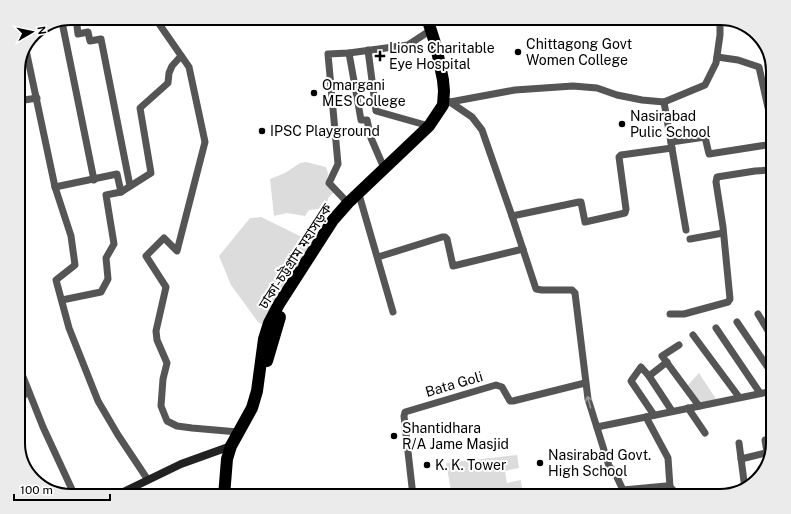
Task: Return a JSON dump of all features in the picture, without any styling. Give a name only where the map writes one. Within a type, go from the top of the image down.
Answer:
[{"type":"highway","name":"ঢাকা-চট্টগ্রাম মহাসড়ক","points":[[231,489],[233,466],[236,452],[242,439],[256,418],[260,408],[268,359],[280,317],[294,290],[354,199],[429,135],[438,124],[450,102],[450,90],[446,65],[432,25]]},
{"type":"highway","name":"ঢাকা-চট্টগ্রাম মহাসড়ক","points":[[225,489],[227,459],[231,446],[238,432],[247,420],[254,403],[257,391],[262,349],[269,323],[279,304],[333,220],[384,168],[429,126],[442,105],[444,91],[442,72],[432,25]]},
{"type":"street","points":[[77,25],[78,34],[88,32],[90,41],[101,39],[130,186]]},
{"type":"street","points":[[160,25],[189,70],[205,142],[177,251],[164,238],[146,256],[166,287],[156,331],[157,340],[167,363],[161,406],[167,421],[177,426],[225,432],[238,432]]},
{"type":"street","points":[[393,312],[378,257],[354,199],[329,183],[338,164],[328,54],[349,53],[408,45],[431,25]]},
{"type":"street","points":[[450,102],[515,90],[573,86],[597,88],[617,95],[642,100],[664,102],[705,85],[716,63],[720,25]]},
{"type":"street","points":[[63,26],[94,180]]},
{"type":"street","points":[[368,50],[376,111],[429,126]]},
{"type":"street","points":[[349,53],[361,120],[367,120],[371,138],[384,168]]},
{"type":"street","points":[[62,300],[101,292],[108,279],[106,258],[114,244],[106,195],[121,192],[151,173],[140,108],[168,83],[169,73],[172,66],[181,56]]},
{"type":"street","points":[[28,57],[55,188],[71,236],[75,265],[56,280],[69,328],[98,401],[118,435],[148,480]]},
{"type":"street","points":[[717,57],[738,60],[759,67],[766,98]]},
{"type":"street","points":[[25,100],[37,98]]},
{"type":"street","points":[[450,102],[472,117],[482,130],[538,290],[572,290],[575,293],[588,400],[609,466],[615,473],[622,489]]},
{"type":"street","points":[[664,102],[686,230]]},
{"type":"street","points":[[512,216],[579,202],[581,202],[586,222],[625,213],[626,209],[618,157],[621,155],[705,137],[710,154],[766,145]]},
{"type":"street","points":[[670,314],[684,314],[729,301],[723,233],[716,182],[717,178],[766,170]]},
{"type":"street","points":[[55,188],[117,174],[121,192]]},
{"type":"street","points":[[690,239],[723,233]]},
{"type":"street","points":[[378,257],[442,237],[446,237],[447,239],[453,266],[523,249]]},
{"type":"street","points":[[758,314],[766,327]]},
{"type":"street","points":[[737,322],[766,365]]},
{"type":"street","points":[[716,328],[760,394]]},
{"type":"street","points":[[693,335],[739,397]]},
{"type":"street","points":[[679,345],[663,354],[663,357],[698,406]]},
{"type":"street","points":[[649,376],[667,362]]},
{"type":"street","points":[[654,415],[631,381],[641,367],[649,376],[672,411]]},
{"type":"street","points":[[25,382],[43,427],[72,489]]},
{"type":"street","name":"Bata Goli","points":[[412,489],[404,412],[496,385],[500,385],[502,387],[510,401],[585,383]]},
{"type":"street","points":[[25,394],[29,392]]},
{"type":"street","points":[[597,427],[766,393]]},
{"type":"street","points":[[688,408],[705,433]]},
{"type":"street","points":[[642,489],[655,486],[670,487],[668,458],[646,417]]},
{"type":"street","points":[[738,443],[744,482]]},
{"type":"street","points":[[129,489],[181,464],[231,446]]},
{"type":"street","points":[[741,460],[765,453]]},
{"type":"shaded area","points":[[306,162],[326,167],[328,173],[327,181],[335,191],[328,198],[327,208],[309,210],[305,216],[287,213],[274,216],[270,179],[285,173],[300,163]]},
{"type":"shaded area","points":[[261,217],[312,242],[265,326],[258,322],[231,285],[219,256],[250,218]]},
{"type":"shaded area","points":[[699,373],[716,399],[699,403],[688,385]]},
{"type":"shaded area","points":[[517,455],[519,468],[505,471],[507,483],[521,480],[522,489],[451,489],[446,463]]},
{"type":"place","name":"Chittagong Govt Women College","points":[[518,52]]},
{"type":"place","name":"Lions Charitable Eye Hospital","points":[[380,56]]},
{"type":"place","name":"Omargani MES College","points":[[314,93]]},
{"type":"place","name":"Nasirabad Pulic School","points":[[622,124]]},
{"type":"place","name":"IPSC Playground","points":[[262,131]]},
{"type":"place","name":"Shantidhara R/A Jame Masjid","points":[[394,436]]},
{"type":"place","name":"Nasirabad Govt. High School","points":[[540,463]]},
{"type":"place","name":"K. K. Tower","points":[[427,465]]}]
